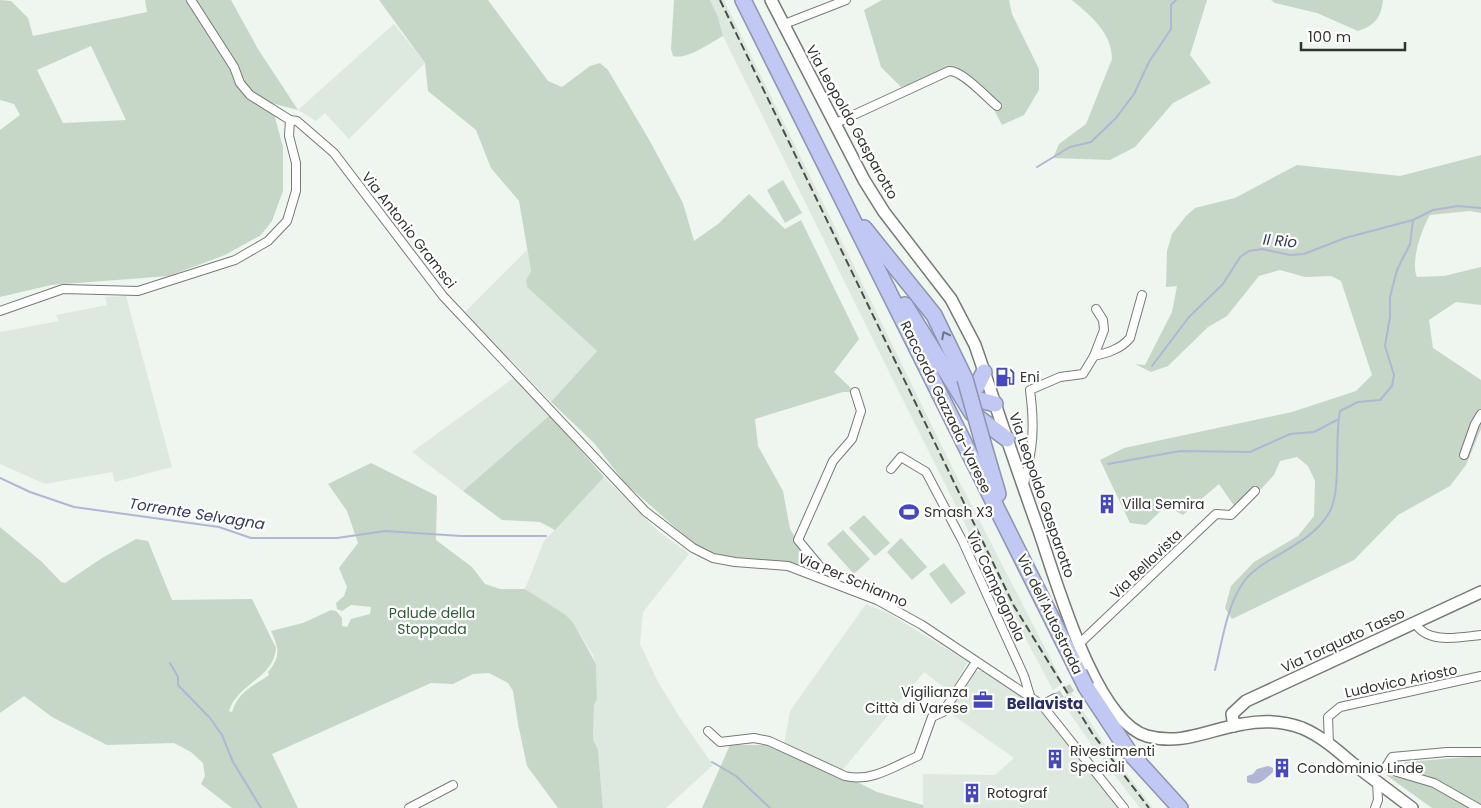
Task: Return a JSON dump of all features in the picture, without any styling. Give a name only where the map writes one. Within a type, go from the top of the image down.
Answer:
[{"type":"highway","name":"Raccordo Gazzada-Varese","points":[[743,0],[821,160],[865,236],[990,497],[1013,538]]},
{"type":"highway","name":"Raccordo Gazzada-Varese","points":[[865,236],[934,315],[966,386],[1013,538]]},
{"type":"highway","points":[[865,236],[909,290],[919,326],[972,413],[1006,439]]},
{"type":"highway","points":[[966,386],[979,384],[984,372]]},
{"type":"highway","points":[[949,374],[966,386],[976,399],[995,404]]},
{"type":"highway","points":[[972,413],[981,414],[995,404]]},
{"type":"highway","name":"Via dell'Autostrada","points":[[1013,538],[1083,680],[1129,752],[1180,808]]},
{"type":"main road","name":"Via Leopoldo Gasparotto","points":[[771,0],[782,25],[864,180],[884,212],[938,281],[962,316],[984,372],[1067,620],[1115,711],[1128,726],[1146,736],[1168,740],[1189,739],[1234,726],[1263,721],[1282,722],[1303,728],[1329,745],[1412,808]]},
{"type":"main road","name":"Via Torquato Tasso","points":[[1234,726],[1232,714],[1246,701],[1481,592]]},
{"type":"street","name":"Via Antonio Gramsci","points":[[191,0],[234,66],[240,83],[250,95],[290,120],[297,121],[334,153],[443,296],[614,476]]},
{"type":"street","points":[[782,25],[846,0]]},
{"type":"street","points":[[834,124],[954,70],[997,106]]},
{"type":"street","points":[[0,311],[64,289],[138,291],[235,260],[268,241],[288,221],[296,191],[296,163],[289,136],[290,120]]},
{"type":"street","points":[[1094,356],[1116,349],[1130,338],[1142,296]]},
{"type":"street","points":[[1023,486],[1033,448],[1033,416],[1030,390],[1060,377],[1083,374],[1094,356],[1104,330],[1103,320],[1096,309]]},
{"type":"street","points":[[855,392],[861,411],[852,439],[833,461],[798,540],[822,569],[872,589],[922,625]]},
{"type":"street","points":[[1464,455],[1475,424],[1481,414]]},
{"type":"street","name":"Via Campagnola","points":[[891,469],[901,458],[926,472],[963,542],[1024,676],[1031,699]]},
{"type":"street","name":"Via Per Schianno","points":[[614,476],[645,510],[693,548],[709,556],[735,562],[788,566],[811,573],[884,604],[922,625],[1042,705]]},
{"type":"street","name":"Via Bellavista","points":[[1078,644],[1216,514],[1230,515],[1255,490]]},
{"type":"street","points":[[1415,623],[1424,634],[1432,636],[1450,638],[1481,635]]},
{"type":"street","points":[[708,730],[720,742],[754,738],[769,741],[845,776],[855,779],[870,776],[918,756],[932,717],[943,712],[976,662]]},
{"type":"street","name":"Ludovico Ariosto","points":[[1329,745],[1328,717],[1340,706],[1481,676]]},
{"type":"street","points":[[1055,698],[1042,705],[1124,808]]},
{"type":"street","points":[[1478,808],[1434,783],[1397,772],[1387,764],[1392,757],[1447,752],[1481,752]]},
{"type":"street","points":[[1376,808],[1378,800],[1377,782]]},
{"type":"street","points":[[409,808],[454,785]]},
{"type":"shaded area","points":[[710,0],[724,0],[954,471],[1063,683],[1053,690],[975,544],[896,386],[723,36],[718,17]]},
{"type":"shaded area","points":[[394,24],[425,63],[349,139],[325,113],[316,121],[298,110]]},
{"type":"shaded area","points":[[527,250],[531,271],[526,280],[527,287],[597,351],[551,402],[465,312]]},
{"type":"shaded area","points":[[126,296],[172,467],[115,482],[112,472],[45,484],[0,464],[0,332],[59,321],[56,315],[107,305],[105,297]]},
{"type":"shaded area","points":[[515,377],[550,415],[463,491],[412,452]]},
{"type":"shaded area","points":[[604,477],[658,531],[689,554],[643,612],[640,644],[657,680],[680,718],[713,765],[666,808],[603,808],[598,750],[593,739],[594,705],[597,699],[596,664],[593,655],[574,624],[566,615],[525,589],[544,541]]},
{"type":"shaded area","points":[[866,604],[890,614],[968,662],[950,692],[924,672],[840,773],[784,745],[790,711]]},
{"type":"shaded area","points":[[973,671],[983,671],[1038,705],[1125,808],[923,808],[923,774],[995,775],[1014,758],[947,711]]},
{"type":"shaded area","points":[[1071,692],[1105,745],[1153,808],[1140,808],[1096,751],[1060,699]]},
{"type":"green space","points":[[0,0],[11,1],[28,18],[33,36],[147,12],[145,0],[231,0],[258,49],[298,110],[271,103],[283,147],[283,191],[272,221],[261,235],[225,255],[169,276],[51,285],[0,297],[0,130],[20,115],[14,104],[0,100]],"holes":[[[91,46],[126,120],[63,123],[37,70]]]},
{"type":"green space","points":[[379,0],[488,0],[548,81],[562,87],[590,66],[600,63],[608,70],[651,143],[683,203],[694,241],[718,224],[749,194],[785,229],[801,220],[859,339],[834,372],[855,392],[843,392],[755,419],[758,446],[783,491],[790,529],[806,554],[822,569],[704,553],[625,483],[594,443],[551,402],[597,351],[527,287],[526,280],[531,271],[519,201],[491,168],[476,130],[428,91],[425,63]]},
{"type":"green space","points":[[674,0],[710,0],[718,17],[723,36],[692,53],[679,57],[673,56],[671,49]]},
{"type":"green space","points":[[882,0],[1009,0],[1012,14],[1039,69],[1039,90],[1024,115],[1002,125],[983,89],[950,73],[901,87],[881,67],[864,10]]},
{"type":"green space","points":[[1072,0],[1207,0],[1190,55],[1211,83],[1173,103],[1135,147],[1110,160],[1053,158],[1059,144],[1086,124],[1112,59],[1111,50],[1104,33],[1093,19]]},
{"type":"green space","points":[[1271,0],[1383,0],[1381,12],[1376,20],[1358,31],[1317,13],[1275,3]]},
{"type":"green space","points":[[1481,155],[1481,213],[1470,211],[1430,215],[1421,236],[1415,263],[1417,277],[1444,276],[1481,267],[1481,305],[1456,302],[1429,320],[1433,348],[1481,380],[1481,429],[1466,465],[1450,486],[1398,515],[1354,560],[1232,619],[1225,608],[1231,586],[1254,562],[1298,536],[1314,516],[1315,481],[1308,466],[1297,457],[1280,461],[1274,475],[1239,513],[1219,484],[1183,515],[1166,506],[1146,525],[1130,523],[1100,460],[1124,448],[1292,412],[1356,391],[1372,375],[1341,281],[1331,276],[1305,277],[1280,270],[1259,276],[1227,316],[1208,327],[1168,366],[1151,372],[1135,364],[1145,365],[1172,312],[1177,286],[1166,287],[1167,251],[1172,234],[1195,208],[1235,198],[1297,165],[1400,176]]},
{"type":"green space","points":[[783,180],[802,213],[785,223],[767,190]]},
{"type":"green space","points":[[550,415],[604,477],[555,530],[540,522],[502,520],[463,491]]},
{"type":"green space","name":"Palude della Stoppada","points":[[371,463],[437,496],[436,540],[472,567],[485,584],[500,589],[525,589],[566,615],[574,624],[596,664],[597,699],[594,705],[593,739],[598,750],[603,808],[558,808],[527,766],[513,691],[508,683],[489,673],[473,674],[453,684],[431,683],[272,754],[298,808],[232,808],[201,784],[205,776],[203,763],[191,752],[174,743],[107,745],[52,717],[24,696],[0,713],[0,527],[42,562],[61,582],[65,583],[102,558],[136,539],[148,541],[172,600],[252,599],[276,648],[274,658],[269,667],[239,694],[229,711],[232,712],[242,694],[269,675],[268,672],[277,657],[276,642],[271,631],[303,623],[331,610],[336,611],[342,618],[342,626],[347,627],[351,619],[370,614],[371,607],[351,605],[342,611],[337,609],[336,603],[344,596],[347,587],[339,568],[358,543],[347,511],[328,484]]},
{"type":"green space","points":[[864,515],[890,543],[875,556],[849,528]]},
{"type":"green space","points":[[843,530],[870,559],[854,574],[827,544]]},
{"type":"green space","points":[[901,538],[927,567],[912,580],[887,552]]},
{"type":"green space","points":[[944,563],[966,593],[951,604],[929,574]]},
{"type":"green space","points":[[730,745],[784,745],[877,792],[923,805],[923,808],[702,808]]},
{"type":"green space","points":[[1481,756],[1481,808],[1432,808],[1386,775],[1406,762]]},
{"type":"water","points":[[1268,766],[1273,768],[1273,772],[1264,780],[1255,784],[1247,782],[1247,776],[1253,774],[1257,769]]},
{"type":"waterway","points":[[1037,167],[1070,147],[1091,142],[1116,118],[1134,94],[1149,62],[1171,29],[1171,5],[1176,0]]},
{"type":"waterway","name":"Il Rio","points":[[1152,366],[1189,317],[1223,284],[1240,257],[1249,251],[1262,249],[1290,255],[1304,254],[1345,238],[1413,220],[1433,210],[1458,206],[1481,208]]},
{"type":"waterway","points":[[1215,670],[1228,616],[1241,586],[1259,567],[1309,536],[1329,513],[1333,503],[1337,479],[1340,411],[1358,402],[1380,400],[1392,386],[1394,375],[1385,346],[1390,317],[1390,297],[1397,270],[1410,244],[1413,220]]},
{"type":"waterway","points":[[1108,464],[1180,451],[1250,452],[1290,434],[1314,432],[1337,420]]},
{"type":"waterway","name":"Torrente Selvagna","points":[[0,478],[30,492],[74,507],[219,527],[251,538],[337,538],[385,531],[461,536],[546,536]]},
{"type":"waterway","points":[[170,663],[178,677],[178,685],[210,718],[222,735],[233,762],[261,808]]},
{"type":"waterway","name":"Torrente Selvagna","points":[[712,762],[736,776],[770,808]]},
{"type":"tunnel","points":[[1055,698],[1085,679]]},
{"type":"railway","points":[[720,0],[1014,606],[1092,733],[1149,808]]},
{"type":"place","name":"Eni","points":[[1005,377]]},
{"type":"place","name":"Villa Semira","points":[[1107,504]]},
{"type":"place","name":"Smash X3","points":[[909,512]]},
{"type":"place","name":"Vigilianza Città di Varese","points":[[983,700]]},
{"type":"place","name":"Rivestimenti Speciali","points":[[1055,759]]},
{"type":"place","name":"Condominio Linde","points":[[1282,768]]},
{"type":"place","name":"Rotograf","points":[[972,793]]},
{"type":"district","name":"Bellavista","points":[[1045,704]]}]
